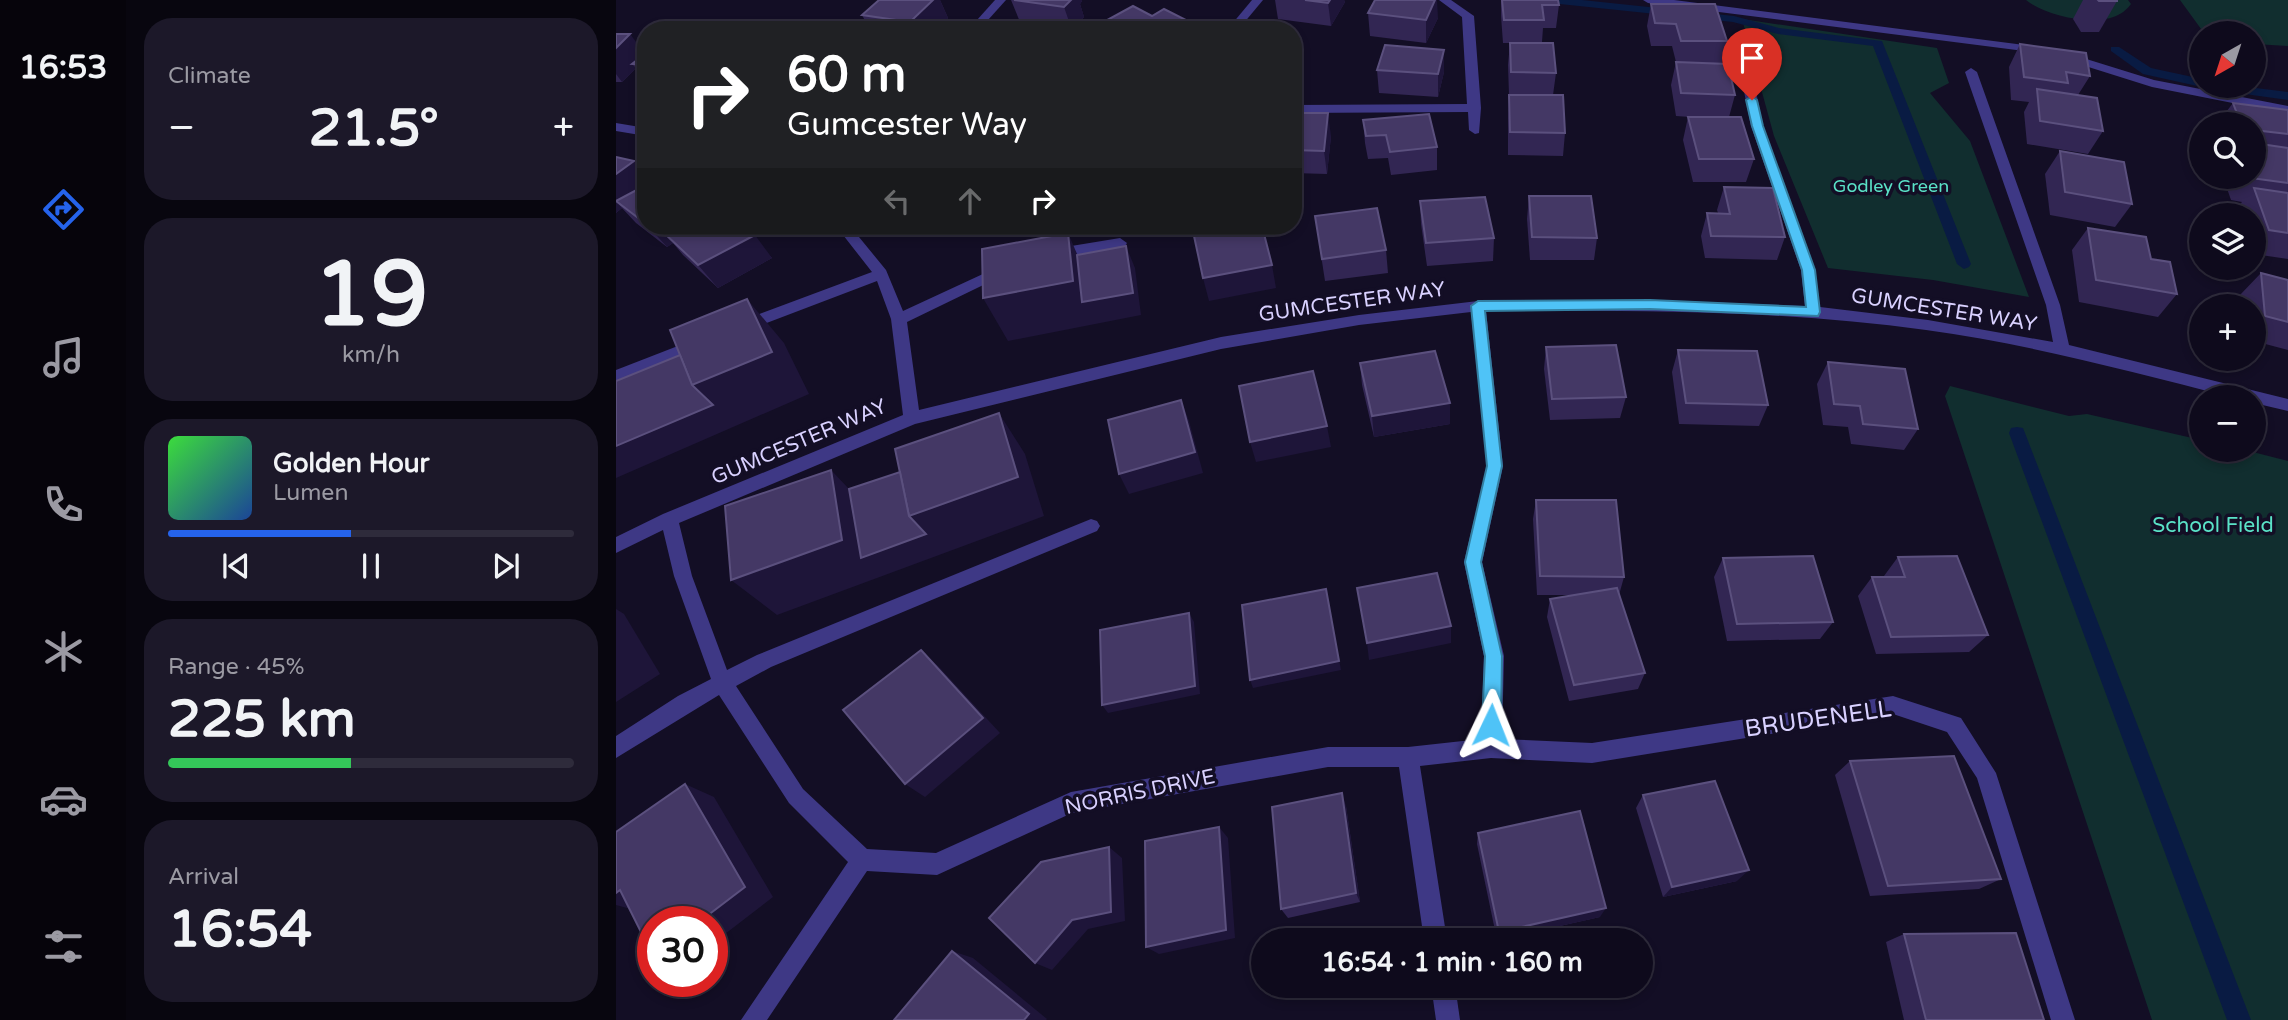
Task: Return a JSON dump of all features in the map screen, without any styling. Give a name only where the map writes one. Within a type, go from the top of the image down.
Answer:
[{"type":"street","points":[[981,21],[1001,0]]},
{"type":"street","points":[[1240,21],[1258,0]]},
{"type":"street","points":[[1444,0],[1468,16],[1475,130]]},
{"type":"street","points":[[1648,0],[2046,51],[2152,83],[2288,110]]},
{"type":"street","points":[[1741,47],[1757,126],[1808,270],[1813,312]]},
{"type":"street","points":[[1971,72],[2053,305],[2062,349]]},
{"type":"street","points":[[1302,109],[1475,108]]},
{"type":"street","points":[[616,127],[637,130]]},
{"type":"street","points":[[850,235],[881,274],[899,319],[912,418]]},
{"type":"street","points":[[1041,256],[1120,243]]},
{"type":"street","points":[[899,319],[1017,264]]},
{"type":"street","points":[[616,376],[881,274]]},
{"type":"street","name":"GUMCESTER WAY","points":[[616,545],[669,519],[912,418],[1221,342],[1359,320],[1478,306],[1650,305],[1813,312],[1928,324],[2062,349],[2288,405]]},
{"type":"street","points":[[1478,306],[1495,466],[1473,562],[1494,656],[1490,748]]},
{"type":"street","points":[[669,519],[683,576],[722,682],[796,796],[862,860],[753,1020]]},
{"type":"street","points":[[616,748],[722,682],[764,661],[1091,526]]},
{"type":"street","name":"BRUDENELL","points":[[1408,757],[1490,748],[1592,752],[1893,705],[1954,725],[1986,773],[2063,1020]]},
{"type":"street","name":"NORRIS DRIVE","points":[[862,860],[937,864],[1071,803],[1328,757],[1408,757]]},
{"type":"street","points":[[1408,757],[1434,928]]},
{"type":"street","points":[[1445,998],[1448,1020]]},
{"type":"green space","points":[[2026,0],[2128,0],[2131,4],[2122,13],[2108,18],[2084,20],[2045,11]]},
{"type":"green space","points":[[2180,0],[2288,0],[2288,46],[2266,45],[2266,21],[2195,21]]},
{"type":"green space","name":"Godley Green","points":[[1742,19],[1937,48],[1949,83],[1930,93],[1970,141],[2029,297],[1933,280],[1828,268],[1774,136]]},
{"type":"green space","name":"School Field","points":[[1950,386],[2069,416],[2087,414],[2189,437],[2189,462],[2266,462],[2266,455],[2288,461],[2288,1020],[2152,1020],[1945,396]]},
{"type":"building","points":[[879,0],[933,0],[911,21],[862,15]]},
{"type":"building","points":[[1014,0],[1071,0],[1064,7]]},
{"type":"building","points":[[1305,0],[1330,0],[1328,3]]},
{"type":"building","points":[[1375,0],[1435,0],[1426,20],[1368,13]]},
{"type":"building","points":[[1502,0],[1558,0],[1559,5],[1542,5],[1544,20],[1504,20]]},
{"type":"building","points":[[1651,4],[1715,4],[1727,41],[1681,41],[1676,24],[1655,23]]},
{"type":"building","points":[[1133,6],[1152,16],[1164,9],[1186,20],[1184,21],[1105,21]]},
{"type":"building","points":[[616,34],[630,34],[616,48]]},
{"type":"building","points":[[1510,43],[1553,43],[1556,73],[1511,72]]},
{"type":"building","points":[[2020,44],[2086,53],[2090,76],[2066,72],[2068,83],[2024,77]]},
{"type":"building","points":[[1385,45],[1444,50],[1438,74],[1377,70]]},
{"type":"building","points":[[1676,62],[1728,64],[1735,95],[1681,93]]},
{"type":"building","points":[[2037,89],[2097,98],[2103,131],[2040,121]]},
{"type":"building","points":[[1509,95],[1563,95],[1565,133],[1510,132]]},
{"type":"building","points":[[2233,103],[2288,110],[2288,134],[2266,131],[2266,112],[2236,112]]},
{"type":"building","points":[[1302,113],[1328,113],[1324,151],[1302,150]]},
{"type":"building","points":[[1429,114],[1437,147],[1390,152],[1386,135],[1366,136],[1363,120]]},
{"type":"building","points":[[1688,117],[1741,117],[1754,159],[1699,159]]},
{"type":"building","points":[[2266,145],[2288,148],[2288,183],[2266,180]]},
{"type":"building","points":[[2060,151],[2124,162],[2132,204],[2065,192]]},
{"type":"building","points":[[616,157],[634,161],[616,174]]},
{"type":"building","points":[[1724,187],[1773,188],[1785,237],[1711,236],[1707,213],[1730,214]]},
{"type":"building","points":[[2254,189],[2288,193],[2288,233],[2269,230],[2266,203],[2259,203]]},
{"type":"building","points":[[637,190],[637,217],[616,201]]},
{"type":"building","points":[[1529,196],[1591,196],[1597,238],[1532,237]]},
{"type":"building","points":[[1485,197],[1494,238],[1426,243],[1420,201]]},
{"type":"building","points":[[1377,208],[1386,250],[1322,259],[1315,216]]},
{"type":"building","points":[[2088,228],[2146,237],[2151,259],[2170,262],[2177,294],[2096,280]]},
{"type":"building","points":[[666,235],[755,235],[698,265]]},
{"type":"building","points":[[1068,235],[1073,281],[983,298],[982,249]]},
{"type":"building","points":[[1264,235],[1272,265],[1203,278],[1194,236]]},
{"type":"building","points":[[1126,246],[1133,293],[1082,302],[1077,255]]},
{"type":"building","points":[[2266,274],[2288,280],[2288,322],[2266,316],[2266,294],[2263,294],[2262,280],[2266,280]]},
{"type":"building","points":[[747,299],[772,352],[692,385],[670,330]]},
{"type":"building","points":[[1616,345],[1626,397],[1552,399],[1546,347]]},
{"type":"building","points":[[1678,350],[1757,351],[1768,405],[1686,403]]},
{"type":"building","points":[[1435,351],[1450,403],[1372,416],[1360,363]]},
{"type":"building","points":[[680,355],[692,385],[713,405],[616,446],[616,381]]},
{"type":"building","points":[[1828,362],[1905,369],[1918,429],[1863,424],[1860,406],[1834,404]]},
{"type":"building","points":[[1313,371],[1327,426],[1250,442],[1239,386]]},
{"type":"building","points":[[1181,400],[1195,452],[1119,474],[1108,420]]},
{"type":"building","points":[[999,413],[1018,477],[909,516],[895,449]]},
{"type":"building","points":[[831,470],[842,540],[731,580],[725,506]]},
{"type":"building","points":[[900,472],[909,516],[926,534],[861,558],[849,489]]},
{"type":"building","points":[[1536,500],[1616,500],[1624,577],[1540,576]]},
{"type":"building","points":[[1813,556],[1833,622],[1737,624],[1723,558]]},
{"type":"building","points":[[1957,556],[1988,635],[1891,637],[1872,577],[1905,577],[1898,557]]},
{"type":"building","points":[[1437,573],[1451,626],[1367,643],[1357,588]]},
{"type":"building","points":[[1617,588],[1645,673],[1574,685],[1550,599]]},
{"type":"building","points":[[1326,589],[1339,661],[1250,680],[1242,605]]},
{"type":"building","points":[[1189,613],[1195,686],[1102,705],[1100,630]]},
{"type":"building","points":[[921,650],[983,718],[905,784],[843,710]]},
{"type":"building","points":[[1954,756],[2001,879],[1888,886],[1850,761]]},
{"type":"building","points":[[1715,781],[1749,870],[1672,887],[1643,795]]},
{"type":"building","points":[[685,784],[745,887],[720,906],[637,906],[637,924],[620,890],[616,893],[616,832]]},
{"type":"building","points":[[1342,793],[1356,893],[1281,909],[1272,807]]},
{"type":"building","points":[[1580,811],[1606,908],[1517,928],[1498,928],[1478,833]]},
{"type":"building","points":[[1219,827],[1226,930],[1146,947],[1145,841]]},
{"type":"building","points":[[1109,847],[1111,912],[1072,920],[1035,963],[989,918],[1041,862]]},
{"type":"building","points":[[2016,933],[2044,1020],[1926,1020],[1904,934]]},
{"type":"building","points":[[952,951],[1029,1014],[1024,1020],[894,1020]]},
{"type":"waterway","points":[[1550,0],[1734,19],[1778,31],[1878,43],[1964,264]]},
{"type":"waterway","points":[[2115,49],[2147,71],[2189,80]]},
{"type":"waterway","points":[[2266,93],[2288,96]]},
{"type":"waterway","points":[[2017,433],[2239,1020]]},
{"type":"route","points":[[1491,725],[1494,656],[1473,562],[1495,466],[1478,306],[1650,305],[1813,312],[1808,270],[1757,126],[1752,100]]}]
